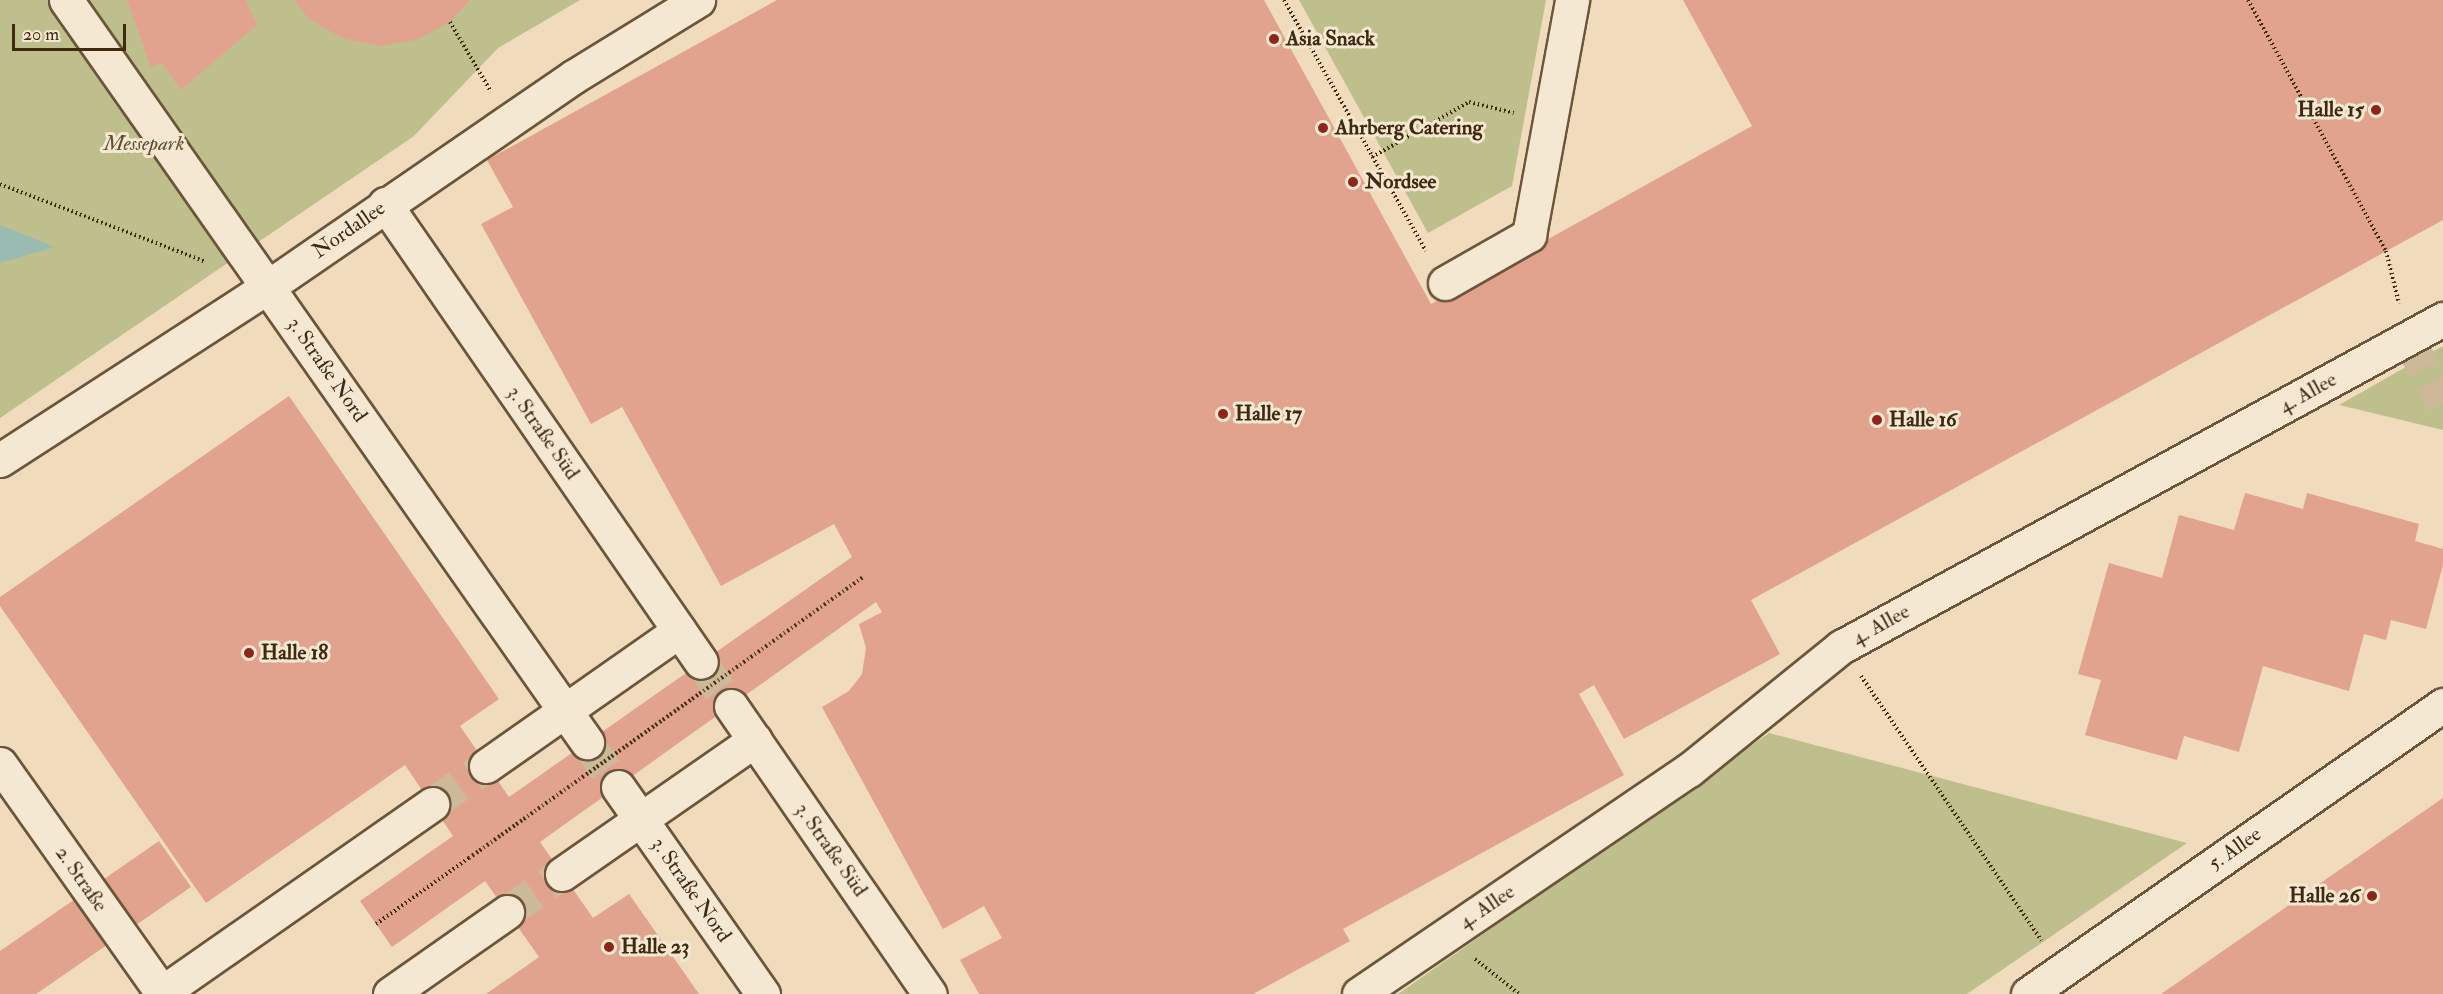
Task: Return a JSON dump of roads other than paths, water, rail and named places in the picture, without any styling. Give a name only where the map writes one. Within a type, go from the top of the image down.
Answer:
[{"type":"lane","name":"3. Straße Nord","points":[[66,0],[587,742]]},
{"type":"lane","points":[[645,32],[648,0]]},
{"type":"lane","name":"Nordallee","points":[[0,460],[268,286],[508,121],[698,0]]},
{"type":"lane","points":[[1445,283],[1529,235],[1572,0]]},
{"type":"lane","name":"3. Straße Süd","points":[[385,204],[701,662]]},
{"type":"lane","name":"4. Allee","points":[[1359,994],[1689,770],[1842,647],[2443,319]]},
{"type":"lane","points":[[486,766],[679,631]]},
{"type":"lane","name":"5. Allee","points":[[2028,994],[2443,705]]},
{"type":"lane","name":"3. Straße Süd","points":[[731,706],[930,994]]},
{"type":"lane","points":[[562,874],[755,740]]},
{"type":"lane","name":"2. Straße","points":[[0,764],[162,994]]},
{"type":"lane","name":"3. Straße Nord","points":[[618,787],[763,994]]},
{"type":"lane","points":[[162,994],[432,804]]},
{"type":"lane","points":[[390,994],[507,912]]},
{"type":"water","points":[[0,225],[55,247],[0,263]]},
{"type":"tunnel","points":[[2408,339],[2443,402]]},
{"type":"tunnel","points":[[701,662],[731,706]]},
{"type":"tunnel","points":[[587,742],[618,787]]},
{"type":"tunnel","points":[[432,804],[486,766]]},
{"type":"tunnel","points":[[507,912],[562,874]]},
{"type":"place","name":"Asia Snack","points":[[1274,39]]},
{"type":"place","name":"Halle 15","points":[[2376,110]]},
{"type":"place","name":"Ahrberg Catering","points":[[1323,128]]},
{"type":"place","name":"Nordsee","points":[[1353,182]]},
{"type":"place","name":"Halle 17","points":[[1223,414]]},
{"type":"place","name":"Halle 16","points":[[1877,420]]},
{"type":"place","name":"Halle 18","points":[[249,653]]},
{"type":"place","name":"Halle 26","points":[[2372,896]]},
{"type":"place","name":"Halle 23","points":[[609,947]]},
{"type":"park label","name":"Messepark","points":[[144,144]]}]
